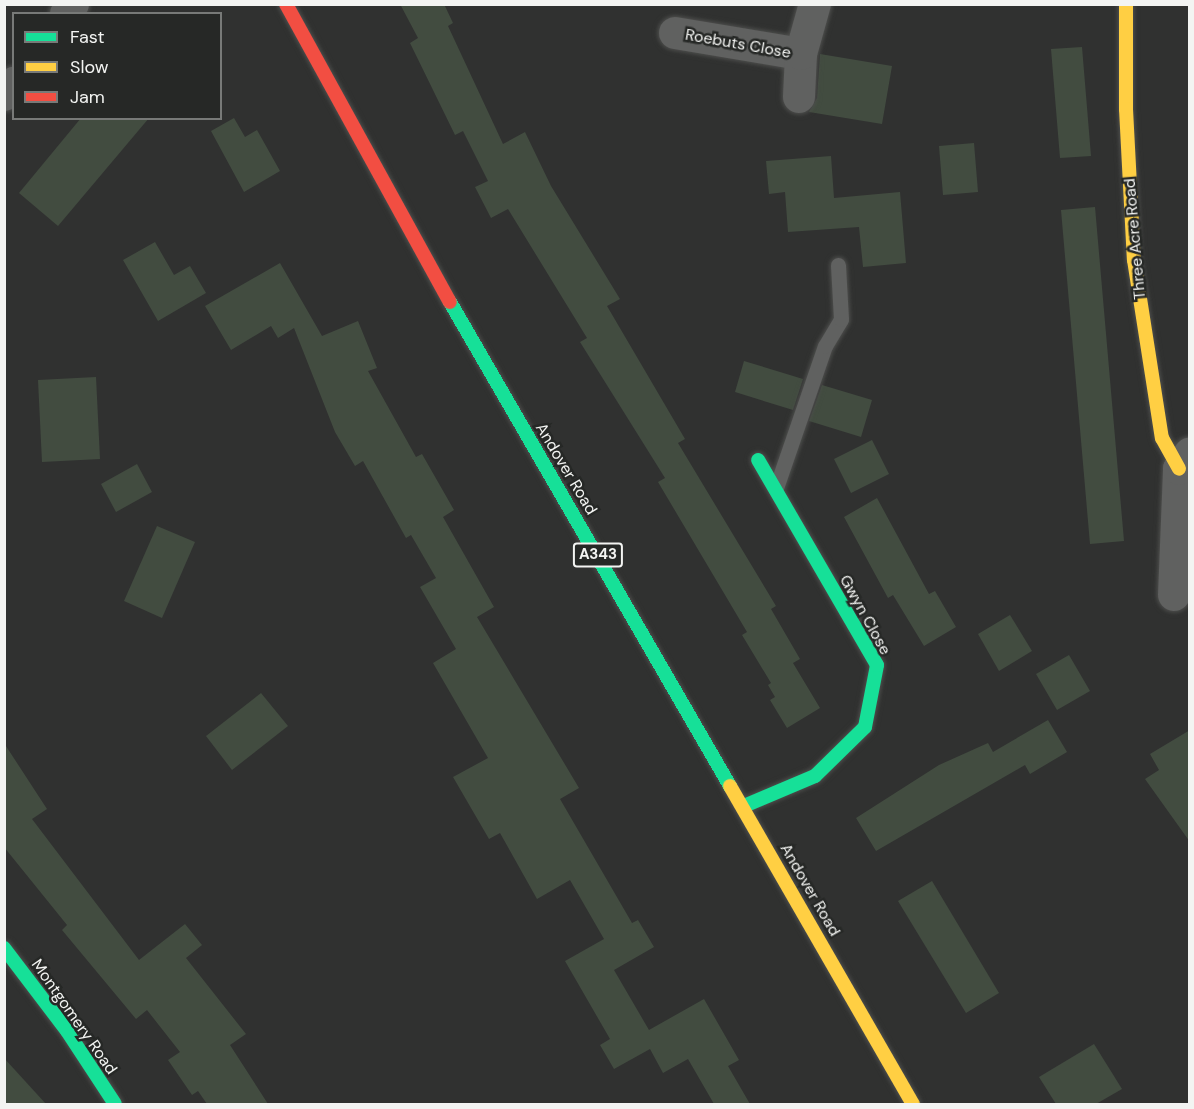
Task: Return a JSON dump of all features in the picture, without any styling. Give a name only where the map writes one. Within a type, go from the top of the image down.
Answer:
[{"type":"main road","name":"Andover Road","points":[[286,4],[497,387],[744,807],[913,1104]]},
{"type":"main road","name":"Three Acre Road","points":[[1126,4],[1126,109],[1134,260],[1162,438],[1184,461]]},
{"type":"main road","name":"Gwyn Close","points":[[744,807],[815,776],[864,727],[877,665],[758,460]]},
{"type":"main road","name":"Montgomery Road","points":[[4,948],[67,1031],[115,1104]]},
{"type":"street","name":"Roebuts Close","points":[[799,97],[801,54],[815,4]]},
{"type":"street","name":"Roebuts Close","points":[[675,33],[801,54]]},
{"type":"street","name":"Three Acre Road","points":[[1174,595],[1184,461]]},
{"type":"lane","points":[[776,488],[825,346],[841,319],[838,265]]},
{"type":"building","points":[[400,4],[444,4],[453,23],[448,26],[503,144],[525,132],[551,186],[620,299],[607,306],[685,439],[678,443],[776,606],[771,609],[800,659],[793,663],[820,708],[787,728],[770,700],[775,697],[768,685],[771,683],[742,635],[747,632],[658,482],[665,478],[580,342],[587,338],[508,209],[491,218],[475,187],[488,181],[463,131],[455,135],[410,43],[418,38]]},
{"type":"building","points":[[1082,47],[1091,156],[1060,158],[1051,49]]},
{"type":"building","points":[[820,54],[892,66],[882,124],[809,112],[817,98]]},
{"type":"building","points":[[234,118],[245,137],[257,130],[280,171],[244,192],[211,131]]},
{"type":"building","points":[[79,120],[147,120],[58,226],[19,193]]},
{"type":"building","points":[[974,143],[978,192],[943,195],[939,146]]},
{"type":"building","points":[[831,156],[834,198],[900,192],[906,263],[863,267],[859,227],[788,232],[785,192],[769,194],[766,161]]},
{"type":"building","points":[[1095,207],[1124,541],[1090,544],[1061,210]]},
{"type":"building","points":[[155,242],[174,275],[190,266],[206,293],[158,321],[123,260]]},
{"type":"building","points":[[280,263],[322,336],[358,321],[377,368],[368,371],[416,457],[422,454],[454,510],[443,517],[494,607],[477,617],[579,788],[560,799],[632,923],[638,920],[654,947],[614,970],[649,1030],[704,999],[739,1060],[728,1066],[750,1104],[714,1104],[688,1059],[663,1073],[650,1049],[614,1069],[600,1045],[610,1039],[565,961],[604,939],[570,880],[537,899],[500,833],[489,839],[453,777],[488,758],[433,663],[456,649],[420,587],[436,578],[411,535],[406,538],[363,461],[355,466],[335,432],[294,328],[278,338],[271,326],[231,350],[205,306]]},
{"type":"building","points":[[744,361],[803,379],[793,410],[735,392]]},
{"type":"building","points":[[96,377],[100,459],[42,462],[38,380]]},
{"type":"building","points":[[822,385],[872,400],[861,437],[809,421]]},
{"type":"building","points":[[872,440],[889,474],[851,493],[834,459]]},
{"type":"building","points":[[137,464],[152,492],[116,512],[101,484]]},
{"type":"building","points":[[877,498],[929,594],[935,591],[956,627],[924,646],[893,595],[888,598],[844,517]]},
{"type":"building","points":[[157,526],[195,542],[162,618],[124,601]]},
{"type":"building","points":[[1010,615],[1032,651],[999,671],[978,634]]},
{"type":"building","points":[[1069,655],[1090,691],[1057,710],[1036,674]]},
{"type":"building","points":[[261,693],[288,726],[232,770],[206,736]]},
{"type":"building","points":[[1048,720],[1067,752],[1030,774],[1025,765],[876,851],[856,818],[939,765],[988,743],[993,752]]},
{"type":"building","points":[[1190,730],[1190,842],[1145,779],[1159,770],[1150,754]]},
{"type":"building","points":[[4,743],[47,809],[32,819],[139,960],[185,924],[202,945],[186,958],[246,1034],[230,1045],[268,1104],[207,1104],[198,1091],[192,1095],[168,1060],[180,1052],[147,1010],[136,1019],[62,930],[67,925],[4,847]]},
{"type":"building","points":[[932,881],[999,993],[966,1013],[898,901]]},
{"type":"building","points":[[1094,1044],[1122,1089],[1096,1104],[1056,1104],[1039,1077]]},
{"type":"building","points":[[4,1058],[46,1104],[4,1104]]},
{"type":"traffic: fast","points":[[450,302],[730,786]]},
{"type":"traffic: fast","points":[[744,806],[815,776],[865,727],[877,665],[758,460]]},
{"type":"traffic: fast","points":[[4,948],[67,1031],[115,1104]]},
{"type":"traffic: slow","points":[[1126,4],[1126,109],[1134,260],[1162,438],[1179,469]]},
{"type":"traffic: slow","points":[[730,786],[913,1104]]},
{"type":"traffic: jam","points":[[286,4],[450,302]]}]
